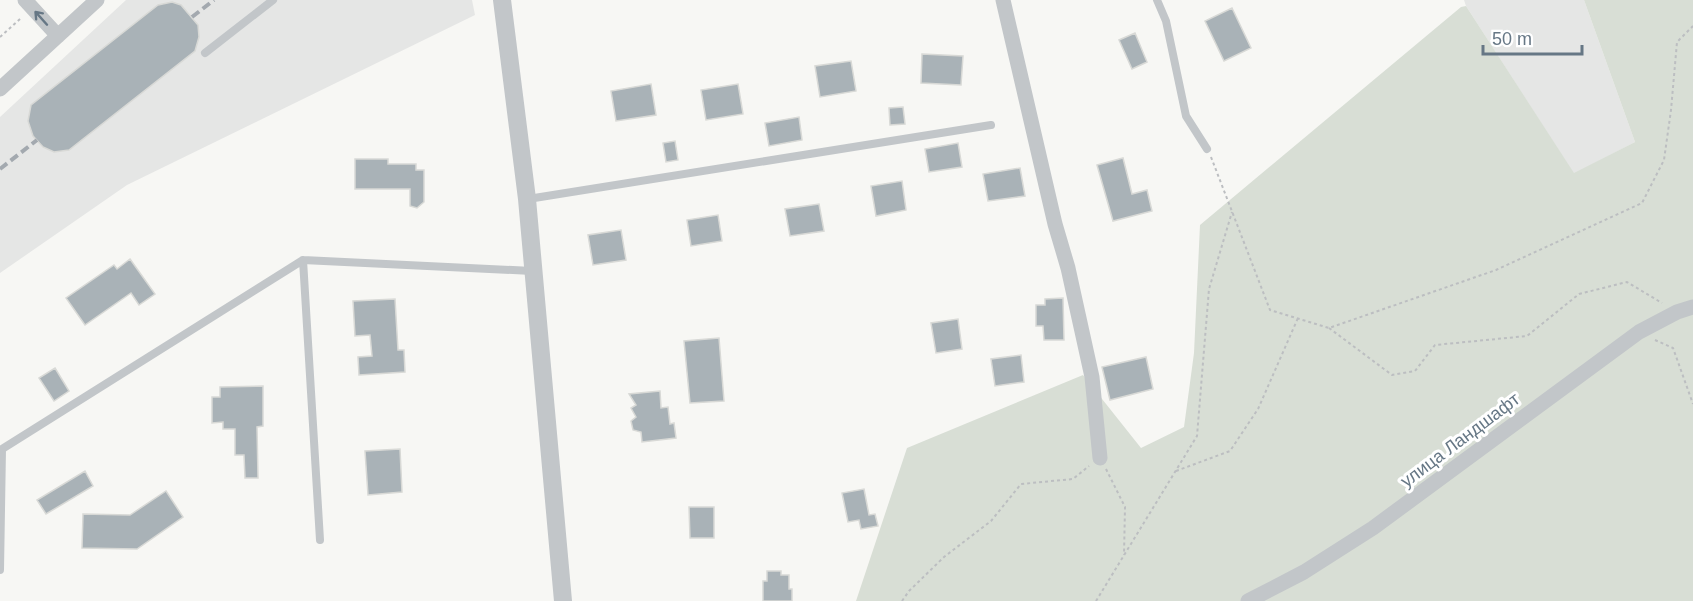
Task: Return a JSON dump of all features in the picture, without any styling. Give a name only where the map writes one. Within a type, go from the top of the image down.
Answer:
[{"type":"street","points":[[0,89],[58,36],[82,7],[97,0]]},
{"type":"street","points":[[502,0],[527,200],[563,601]]},
{"type":"street","points":[[1003,0],[1092,377],[1100,458]]},
{"type":"street","points":[[29,4],[58,36]]},
{"type":"street","name":"улица Ландшафт","points":[[1248,601],[1304,572],[1373,528],[1639,332],[1677,312],[1693,307]]},
{"type":"lane","points":[[205,53],[273,0]]},
{"type":"lane","points":[[1157,0],[1166,21],[1186,116],[1207,148]]},
{"type":"lane","points":[[527,200],[991,124]]},
{"type":"lane","points":[[0,570],[2,449],[303,260],[534,271]]},
{"type":"lane","points":[[303,260],[320,540]]},
{"type":"path","points":[[0,37],[29,4]]},
{"type":"path","points":[[1329,328],[1496,270],[1642,203],[1664,160],[1677,42],[1693,26]]},
{"type":"path","points":[[1207,148],[1270,310],[1329,328],[1392,375],[1415,371],[1435,345],[1527,336],[1579,294],[1627,282],[1677,312]]},
{"type":"path","points":[[1096,601],[1197,436],[1209,289],[1232,212]]},
{"type":"path","points":[[1176,472],[1230,451],[1258,409],[1298,318]]},
{"type":"path","points":[[1639,332],[1673,348],[1693,404]]},
{"type":"path","points":[[902,601],[944,556],[991,521],[1022,484],[1073,479],[1100,458],[1125,507],[1124,556]]},
{"type":"shaded area","points":[[126,0],[472,0],[475,15],[127,185],[0,273],[0,117]]},
{"type":"shaded area","points":[[1464,0],[1584,0],[1635,142],[1574,174]]},
{"type":"shaded area","points":[[1584,0],[1693,0],[1693,601],[856,601],[907,448],[1083,375],[1141,448],[1184,427],[1194,353],[1200,225],[1461,7],[1466,6],[1574,173],[1635,142]]},
{"type":"building","points":[[172,2],[181,5],[198,25],[199,37],[195,51],[69,150],[54,152],[43,147],[33,136],[28,121],[31,105],[158,5]]},
{"type":"building","points":[[1232,8],[1251,48],[1224,61],[1205,21]]},
{"type":"building","points":[[1135,33],[1147,62],[1132,69],[1119,40]]},
{"type":"building","points":[[922,54],[963,56],[961,85],[921,83]]},
{"type":"building","points":[[851,61],[856,91],[820,97],[815,66]]},
{"type":"building","points":[[651,84],[656,115],[616,121],[611,91]]},
{"type":"building","points":[[738,84],[743,114],[706,120],[701,90]]},
{"type":"building","points":[[903,107],[905,124],[890,125],[889,108]]},
{"type":"building","points":[[799,117],[802,140],[769,146],[765,123]]},
{"type":"building","points":[[675,141],[678,160],[666,162],[663,143]]},
{"type":"building","points":[[958,143],[962,167],[929,172],[925,149]]},
{"type":"building","points":[[1123,158],[1132,194],[1147,190],[1152,211],[1113,221],[1097,165]]},
{"type":"building","points":[[355,159],[388,159],[388,164],[416,164],[416,170],[424,170],[424,202],[417,208],[410,206],[410,189],[355,189]]},
{"type":"building","points":[[1020,168],[1025,196],[988,201],[983,174]]},
{"type":"building","points":[[902,181],[906,210],[876,216],[871,186]]},
{"type":"building","points":[[819,204],[824,231],[790,236],[785,209]]},
{"type":"building","points":[[718,215],[722,241],[691,246],[687,220]]},
{"type":"building","points":[[621,230],[626,260],[593,265],[588,235]]},
{"type":"building","points":[[130,259],[155,294],[139,305],[131,293],[85,325],[66,298],[114,265],[117,269]]},
{"type":"building","points":[[1063,298],[1064,340],[1044,340],[1043,326],[1036,326],[1036,305],[1045,305],[1045,299]]},
{"type":"building","points":[[395,299],[398,350],[404,350],[405,372],[359,375],[358,357],[372,356],[370,335],[355,336],[353,301]]},
{"type":"building","points":[[958,319],[962,349],[936,353],[931,323]]},
{"type":"building","points":[[719,338],[724,401],[690,403],[684,341]]},
{"type":"building","points":[[1021,355],[1024,382],[995,386],[991,359]]},
{"type":"building","points":[[1146,357],[1153,389],[1110,400],[1102,367]]},
{"type":"building","points":[[55,368],[69,391],[54,401],[39,378]]},
{"type":"building","points":[[263,386],[263,426],[257,427],[258,478],[245,478],[244,455],[235,455],[235,429],[223,429],[223,422],[212,423],[212,397],[220,397],[220,387]]},
{"type":"building","points":[[660,391],[661,408],[668,407],[670,424],[674,423],[676,438],[642,442],[641,432],[633,430],[631,421],[636,417],[631,408],[636,405],[629,394]]},
{"type":"building","points":[[400,449],[402,492],[368,495],[365,451]]},
{"type":"building","points":[[85,471],[93,486],[46,514],[37,500]]},
{"type":"building","points":[[864,489],[869,515],[875,514],[878,526],[861,529],[859,520],[848,522],[842,493]]},
{"type":"building","points":[[166,491],[183,517],[137,549],[82,548],[83,514],[130,515]]},
{"type":"building","points":[[689,507],[714,507],[714,538],[690,538]]},
{"type":"building","points":[[767,571],[781,571],[781,575],[789,575],[792,601],[763,601],[763,581],[767,581]]},
{"type":"railway","points":[[192,17],[214,0]]},
{"type":"railway","points":[[0,169],[37,140]]}]
